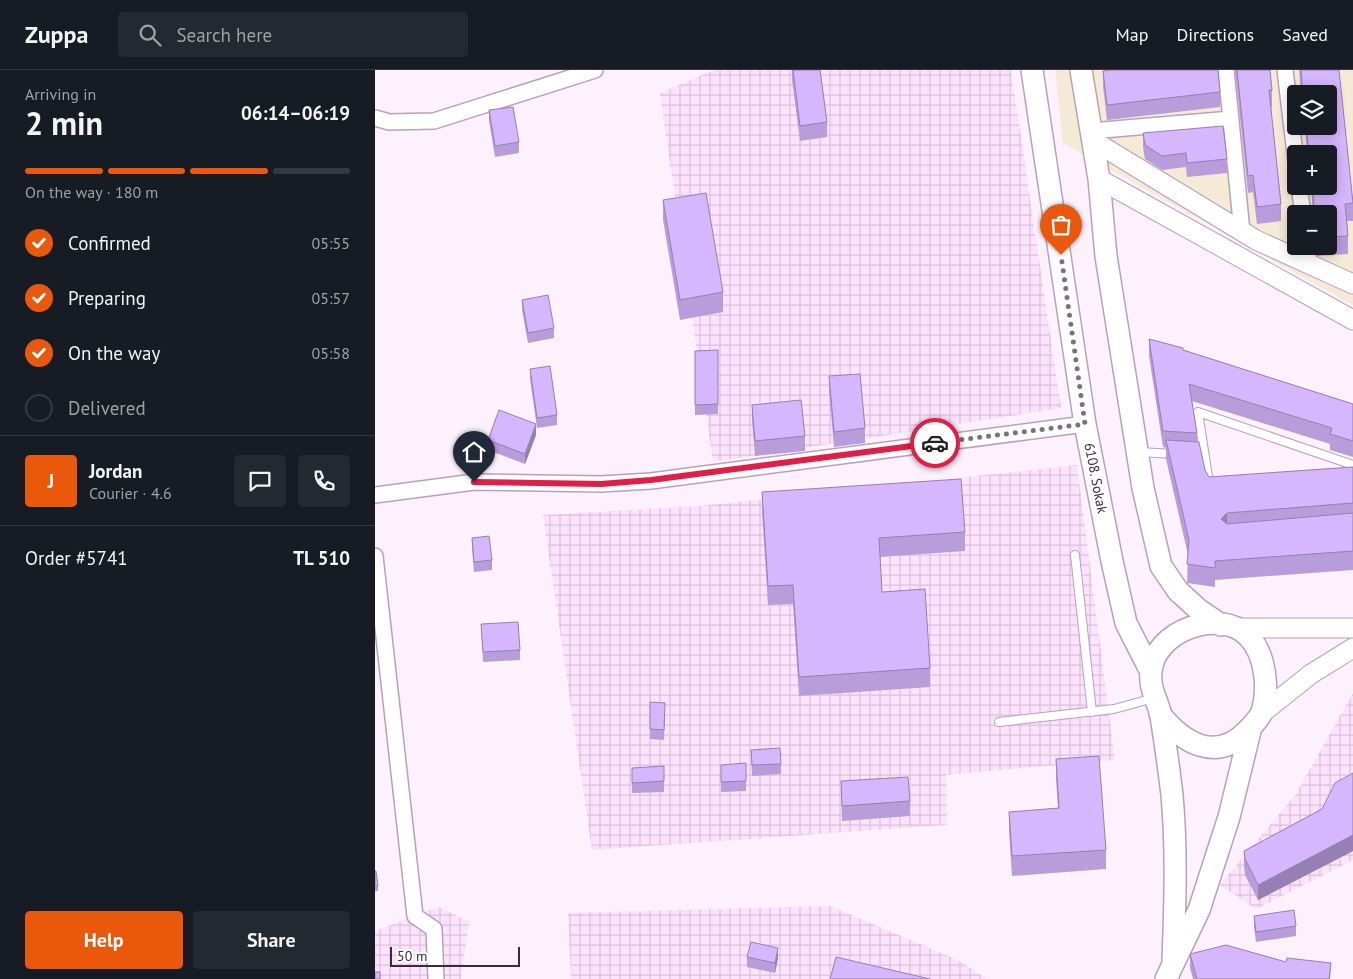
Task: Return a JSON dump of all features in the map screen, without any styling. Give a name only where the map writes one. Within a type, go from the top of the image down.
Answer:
[{"type":"main road","name":"6108. Sokak","points":[[1032,70],[1085,424],[1126,623],[1151,672]]},
{"type":"main road","points":[[1081,70],[1099,179],[1106,256],[1137,452],[1143,488],[1161,566],[1178,591],[1199,610],[1248,636],[1259,652],[1265,674],[1256,720],[1229,817],[1199,910],[1170,970]]},
{"type":"main road","points":[[1170,970],[1175,882],[1172,795],[1151,672],[1155,656],[1165,642],[1181,630],[1197,625],[1228,627]]},
{"type":"main road","points":[[1157,706],[1174,732],[1192,744],[1211,747],[1227,745],[1239,739],[1256,720]]},
{"type":"street","points":[[375,118],[389,122],[434,120],[595,70]]},
{"type":"street","points":[[1225,70],[1243,232]]},
{"type":"street","points":[[1285,70],[1294,145]]},
{"type":"street","points":[[1091,136],[1231,119]]},
{"type":"street","points":[[1091,136],[1243,232],[1287,248]]},
{"type":"street","points":[[1099,179],[1353,320]]},
{"type":"street","points":[[1308,255],[1353,284]]},
{"type":"street","points":[[375,495],[474,482],[601,484],[651,480],[1085,424]]},
{"type":"street","points":[[375,556],[415,916],[434,929],[436,979]]},
{"type":"street","points":[[1228,627],[1353,628]]},
{"type":"street","points":[[1256,720],[1311,674],[1353,648]]},
{"type":"lane","points":[[1220,486],[1210,487],[1198,412],[1353,464]]},
{"type":"lane","points":[[1137,452],[1185,454]]},
{"type":"lane","points":[[1195,455],[1204,455]]},
{"type":"lane","points":[[1075,555],[1091,712]]},
{"type":"lane","points":[[999,722],[1157,706]]},
{"type":"shaded area","points":[[714,70],[1011,70],[1061,408],[713,462],[660,93]]},
{"type":"shaded area","points":[[1055,70],[1353,70],[1353,305],[1063,143]]},
{"type":"shaded area","points":[[1077,465],[1115,760],[946,775],[947,825],[592,850],[543,515],[700,506]]},
{"type":"shaded area","points":[[1353,693],[1353,860],[1256,909],[1220,885],[1296,794]]},
{"type":"shaded area","points":[[830,906],[958,960],[987,979],[571,979],[568,913]]},
{"type":"shaded area","points":[[439,907],[469,922],[461,979],[375,979],[375,931]]},
{"type":"building","points":[[793,70],[820,70],[827,122],[800,126]]},
{"type":"building","points":[[1218,70],[1220,92],[1107,105],[1103,71]]},
{"type":"building","points":[[1237,70],[1270,70],[1272,90],[1269,90],[1281,204],[1257,207],[1253,175],[1248,176]]},
{"type":"building","points":[[1301,70],[1339,70],[1353,203],[1345,204],[1348,236],[1337,237],[1337,205],[1314,205],[1313,195],[1337,195],[1337,145],[1308,145],[1307,135],[1337,135],[1337,85],[1302,85]]},
{"type":"building","points":[[513,107],[519,142],[495,146],[489,110]]},
{"type":"building","points":[[1223,126],[1227,159],[1187,163],[1186,153],[1162,156],[1145,145],[1143,133]]},
{"type":"building","points":[[706,193],[723,292],[680,300],[663,200]]},
{"type":"building","points":[[548,295],[554,328],[528,333],[522,300]]},
{"type":"building","points":[[1149,339],[1183,348],[1183,350],[1353,404],[1353,441],[1330,434],[1332,428],[1189,384],[1197,433],[1163,431]]},
{"type":"building","points":[[718,350],[718,404],[695,405],[695,351]]},
{"type":"building","points":[[550,366],[557,415],[537,418],[530,369]]},
{"type":"building","points":[[860,374],[865,428],[834,432],[829,376]]},
{"type":"building","points":[[801,400],[805,436],[755,441],[752,405]]},
{"type":"building","points":[[499,410],[536,424],[525,454],[488,440]]},
{"type":"building","points":[[1166,440],[1199,442],[1205,470],[1209,477],[1353,467],[1353,503],[1227,513],[1221,519],[1227,524],[1353,513],[1353,551],[1215,561],[1215,568],[1187,564],[1189,540]]},
{"type":"building","points":[[961,479],[965,532],[879,538],[882,592],[925,589],[930,668],[799,677],[793,585],[768,586],[762,492]]},
{"type":"building","points":[[489,536],[492,560],[474,562],[472,538]]},
{"type":"building","points":[[518,622],[520,650],[483,652],[481,624]]},
{"type":"building","points":[[650,702],[665,703],[664,730],[650,729]]},
{"type":"building","points":[[780,748],[781,764],[752,765],[751,750]]},
{"type":"building","points":[[1099,756],[1106,850],[1012,856],[1009,812],[1059,808],[1056,759]]},
{"type":"building","points":[[746,763],[746,781],[721,782],[721,765]]},
{"type":"building","points":[[664,766],[664,781],[632,783],[632,768]]},
{"type":"building","points":[[1353,773],[1353,835],[1258,885],[1245,859],[1244,851],[1322,809],[1335,783]]},
{"type":"building","points":[[908,777],[910,801],[842,806],[841,781]]},
{"type":"building","points":[[376,871],[378,886],[375,886]]},
{"type":"building","points":[[1294,910],[1296,926],[1256,932],[1254,916]]},
{"type":"building","points":[[751,942],[778,948],[775,963],[747,957]]},
{"type":"building","points":[[1226,945],[1286,962],[1287,958],[1331,963],[1329,979],[1197,979],[1190,954]]},
{"type":"building","points":[[836,957],[930,979],[830,979]]},
{"type":"building","points":[[375,972],[380,972],[380,979],[375,979]]},
{"type":"way so far","points":[[935,443],[1085,424],[1061,255]]},
{"type":"route","points":[[474,482],[601,484],[651,480],[935,443]]}]
